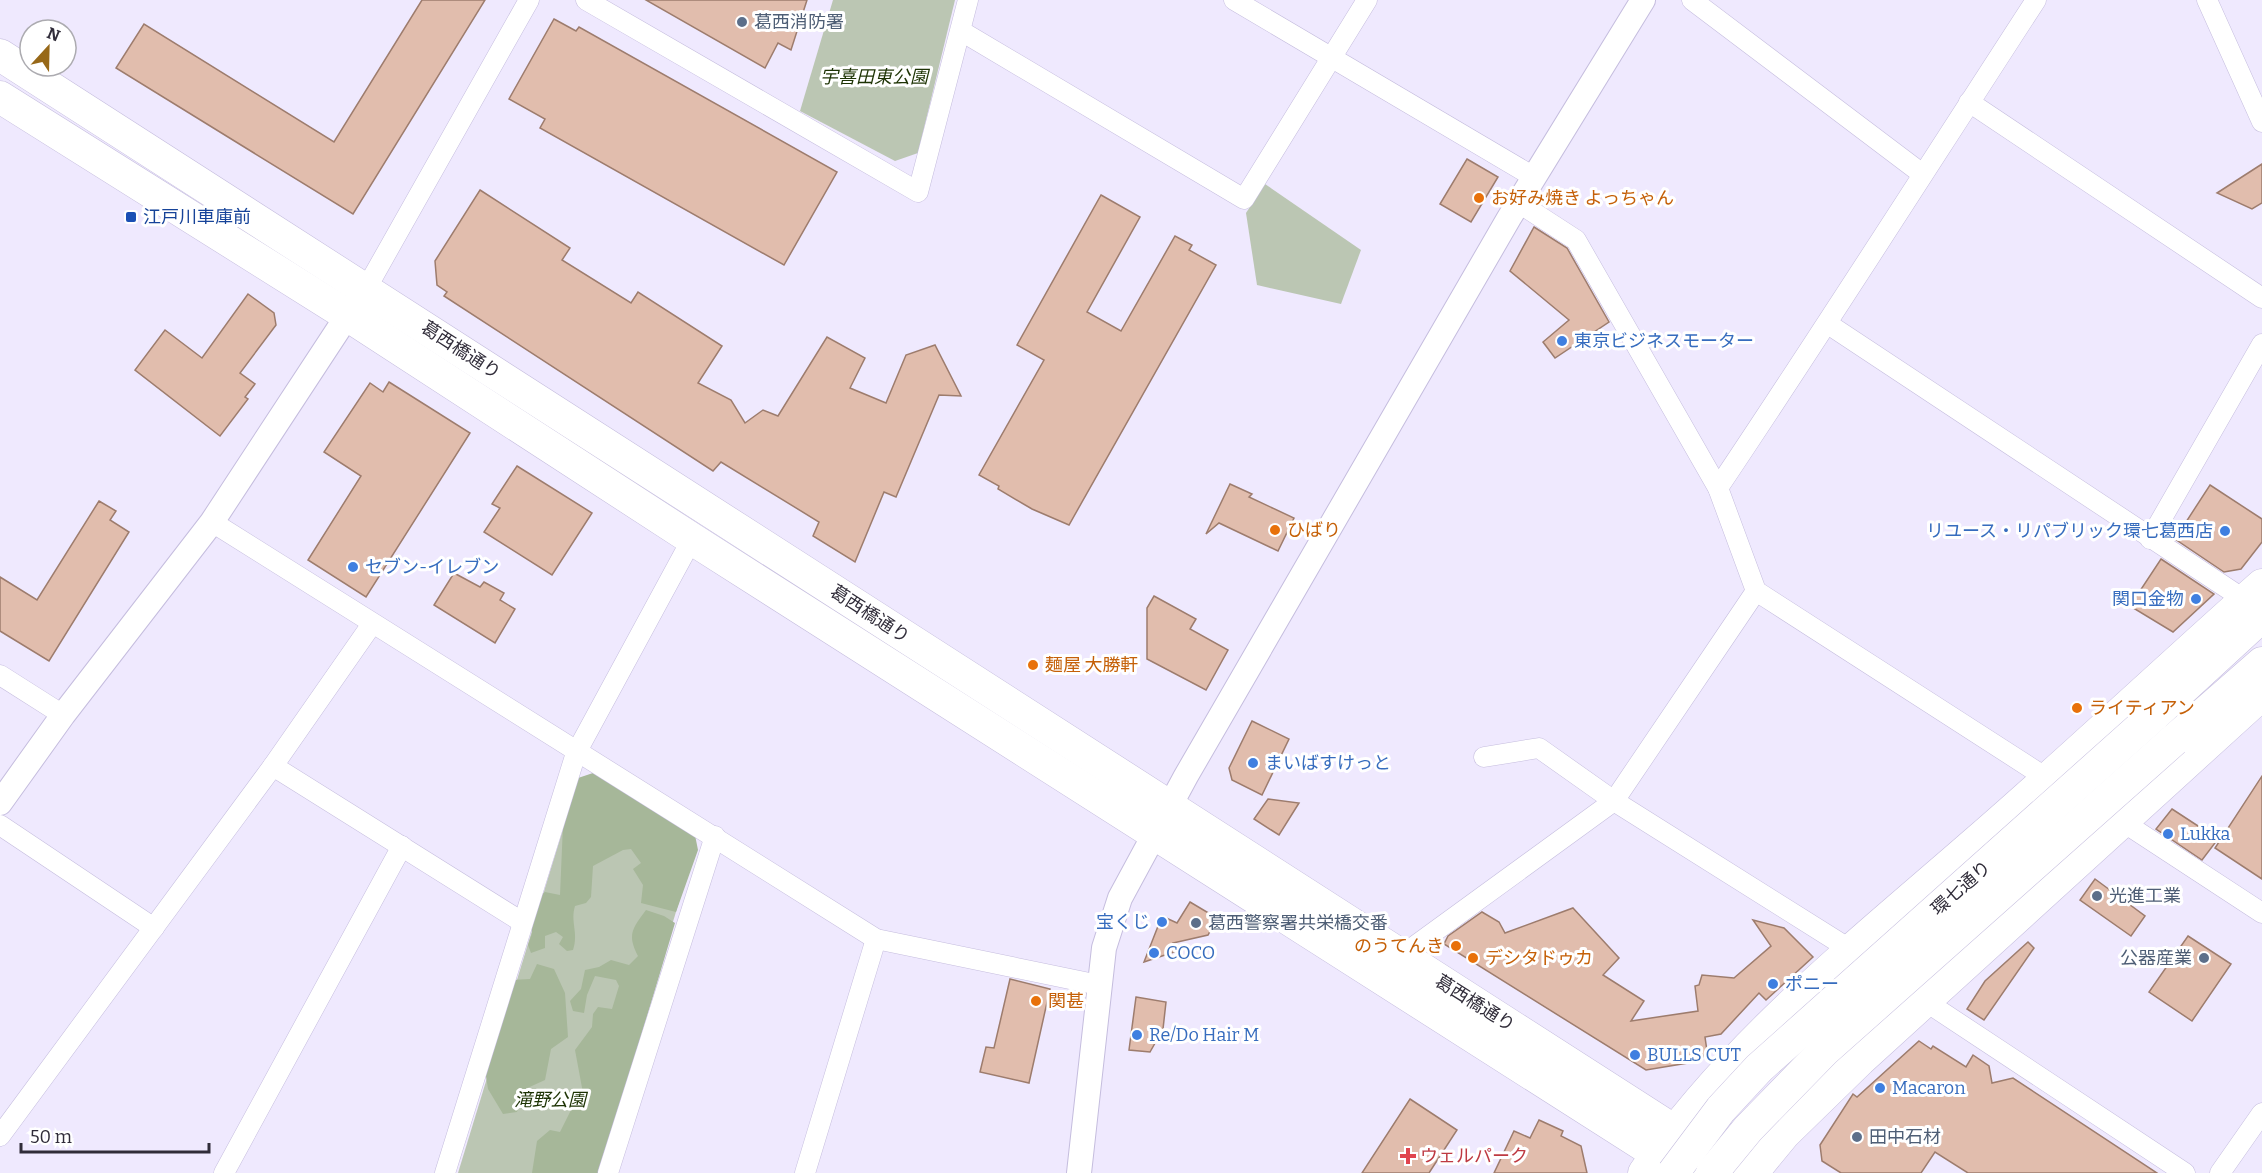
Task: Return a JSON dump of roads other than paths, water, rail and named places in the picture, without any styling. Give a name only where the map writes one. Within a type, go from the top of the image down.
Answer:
[{"type":"main road","name":"葛西橋通り","points":[[0,55],[366,288],[1687,1173]]},
{"type":"main road","name":"葛西橋通り","points":[[0,97],[347,315],[692,539],[1162,821],[1401,956],[1662,1157],[1740,1173]]},
{"type":"main road","name":"環七通り","points":[[1662,1157],[1721,1109],[1759,1068],[2151,718],[2256,600]]},
{"type":"main road","points":[[1662,1157],[1744,1049],[1851,950],[2256,600]]},
{"type":"main road","name":"環七通り","points":[[1712,1173],[1748,1129],[1824,1051],[2262,663]]},
{"type":"main road","points":[[1752,1173],[1817,1100],[2262,694]]},
{"type":"street","points":[[0,803],[63,715],[212,522],[366,288],[529,0]]},
{"type":"street","points":[[586,0],[918,192],[962,31],[968,0]]},
{"type":"street","points":[[1234,0],[1534,177]]},
{"type":"street","points":[[962,31],[1244,199],[1367,0]]},
{"type":"street","points":[[1079,1173],[1099,985],[1111,922],[1120,898],[1162,821],[1534,177],[1643,0]]},
{"type":"street","points":[[1692,0],[1921,173]]},
{"type":"street","points":[[1718,488],[1828,324],[1921,173],[2036,0]]},
{"type":"street","points":[[2207,0],[2262,122]]},
{"type":"street","points":[[1969,102],[2262,298]]},
{"type":"street","points":[[1519,203],[1576,240],[1718,488],[1756,591],[2048,779]]},
{"type":"street","points":[[1828,324],[2150,538],[2256,600]]},
{"type":"street","points":[[2150,538],[2262,344]]},
{"type":"street","points":[[212,522],[576,753],[716,836],[876,939],[1099,985]]},
{"type":"street","points":[[445,1173],[576,753],[692,539]]},
{"type":"street","points":[[1401,956],[1614,801],[1756,591]]},
{"type":"street","points":[[0,1136],[273,766],[372,624]]},
{"type":"street","points":[[0,675],[63,715]]},
{"type":"street","points":[[1484,757],[1539,748],[1614,801],[1851,950]]},
{"type":"street","points":[[273,766],[522,922]]},
{"type":"street","points":[[2123,822],[2262,913]]},
{"type":"street","points":[[0,825],[154,928]]},
{"type":"street","points":[[609,1173],[716,836]]},
{"type":"street","points":[[224,1173],[402,846]]},
{"type":"street","points":[[805,1173],[876,939]]},
{"type":"street","points":[[1925,1001],[2185,1173]]},
{"type":"street","points":[[2220,1173],[2262,1113]]},
{"type":"place","name":"葛西消防署","points":[[742,22]]},
{"type":"place","name":"お好み焼き よっちゃん","points":[[1479,198]]},
{"type":"place","name":"江戸川車庫前","points":[[131,217]]},
{"type":"place","name":"東京ビジネスモーター","points":[[1562,341]]},
{"type":"place","name":"ひばり","points":[[1275,530]]},
{"type":"place","name":"リユース・リパブリック環七葛西店","points":[[2225,531]]},
{"type":"place","name":"セブン-イレブン","points":[[353,567]]},
{"type":"place","name":"関口金物","points":[[2196,599]]},
{"type":"place","name":"麺屋 大勝軒","points":[[1033,665]]},
{"type":"place","name":"ライティアン","points":[[2077,708]]},
{"type":"place","name":"まいばすけっと","points":[[1253,763]]},
{"type":"place","name":"Lukka","points":[[2168,834]]},
{"type":"place","name":"光進工業","points":[[2097,896]]},
{"type":"place","name":"宝くじ","points":[[1162,922]]},
{"type":"place","name":"葛西警察署共栄橋交番","points":[[1196,923]]},
{"type":"place","name":"のうてんき","points":[[1456,946]]},
{"type":"place","name":"COCO","points":[[1154,953]]},
{"type":"place","name":"デシタドゥカ","points":[[1473,958]]},
{"type":"place","name":"公器産業","points":[[2204,958]]},
{"type":"place","name":"ポニー","points":[[1773,984]]},
{"type":"place","name":"関甚","points":[[1036,1001]]},
{"type":"place","name":"Re/Do Hair M","points":[[1137,1035]]},
{"type":"place","name":"BULLS CUT","points":[[1635,1055]]},
{"type":"place","name":"Macaron","points":[[1880,1088]]},
{"type":"place","name":"田中石材","points":[[1857,1137]]},
{"type":"place","name":"ウェルパーク","points":[[1408,1156]]},
{"type":"park label","name":"宇喜田東公園","points":[[874,77]]},
{"type":"park label","name":"滝野公園","points":[[550,1100]]}]
